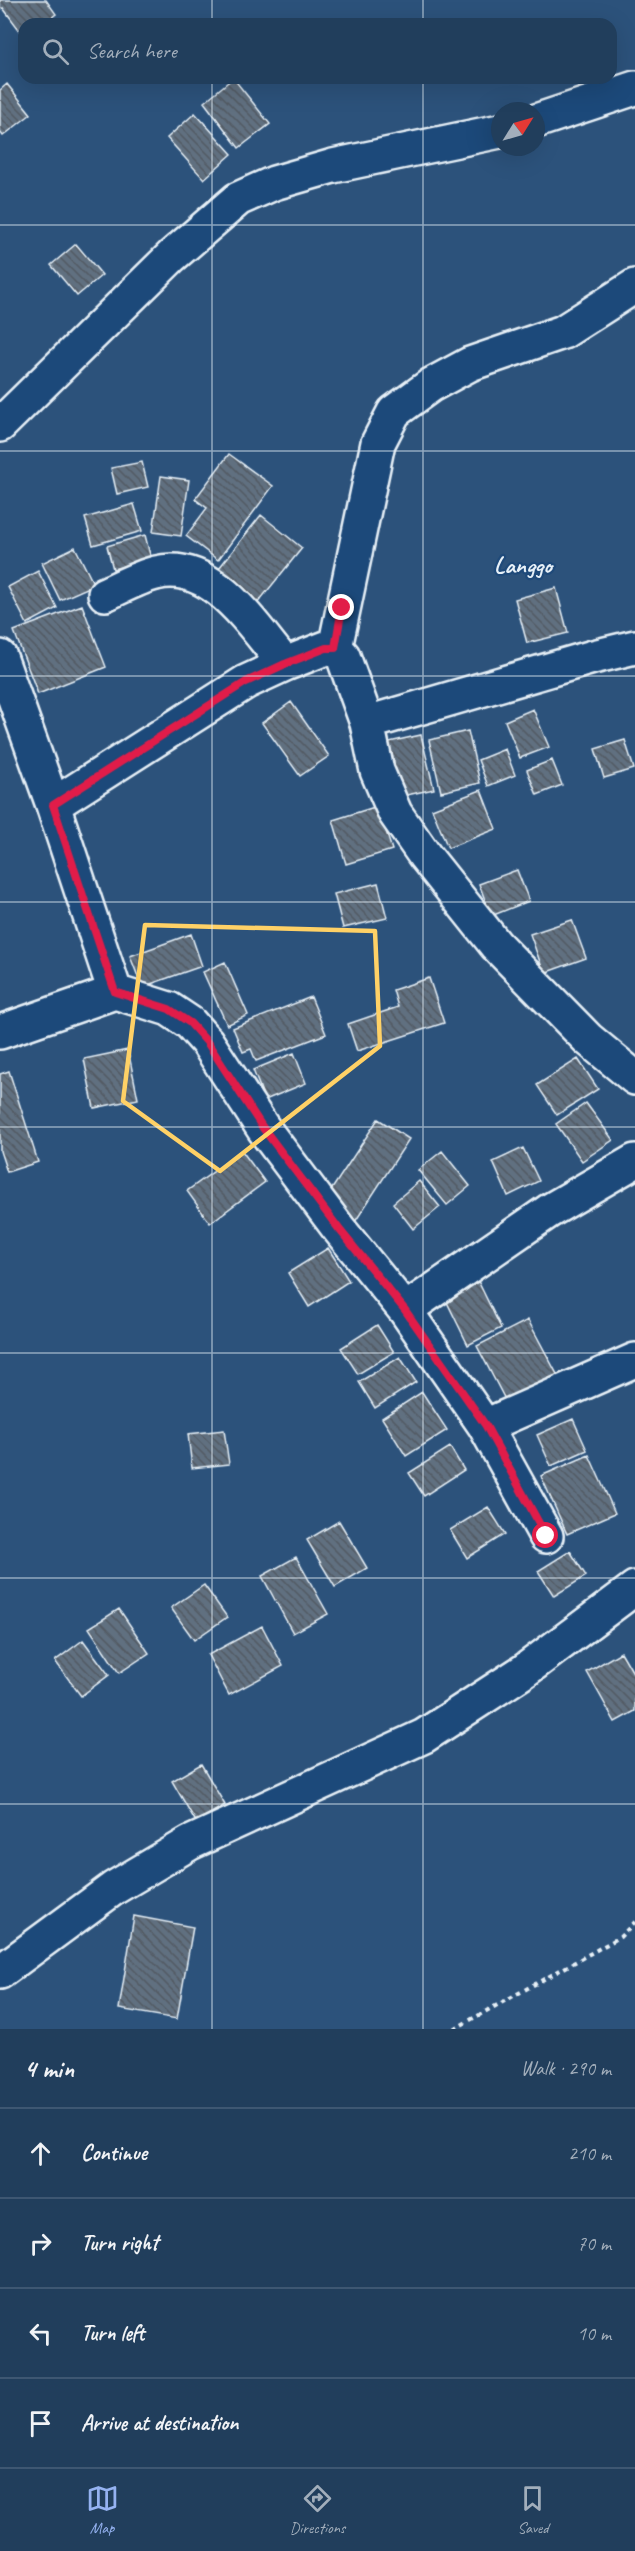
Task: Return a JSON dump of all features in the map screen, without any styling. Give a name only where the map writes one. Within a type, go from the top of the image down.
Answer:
[{"type":"street","points":[[545,118],[635,88]]},
{"type":"street","points":[[0,425],[172,256],[238,199],[274,183],[333,165],[491,133]]},
{"type":"street","points":[[335,648],[378,443],[394,411],[430,385],[470,364],[563,332],[635,286]]},
{"type":"street","points":[[105,594],[155,573],[168,571],[194,575],[220,590],[285,664]]},
{"type":"street","points":[[53,805],[246,682],[326,648],[335,648],[343,656],[368,723],[377,771],[395,813],[425,856],[496,945],[588,1039],[635,1078]]},
{"type":"street","points":[[368,723],[593,657],[635,648]]},
{"type":"street","points":[[0,657],[53,805],[115,992]]},
{"type":"street","points":[[0,1032],[115,992],[169,1009],[190,1023],[207,1042],[263,1128],[339,1229],[405,1310],[486,1426],[546,1536]]},
{"type":"street","points":[[405,1310],[549,1211],[635,1161]]},
{"type":"street","points":[[486,1426],[635,1360]]},
{"type":"street","points":[[0,1972],[114,1888],[190,1843],[424,1736],[524,1671],[635,1588]]},
{"type":"path","points":[[454,2029],[620,1937],[635,1922]]},
{"type":"highlighted area","points":[[145,925],[375,931],[380,1046],[220,1171],[123,1101]]},
{"type":"building","points":[[0,0],[46,0],[56,14],[51,18],[18,18],[18,28],[3,8],[0,9]]},
{"type":"building","points":[[7,84],[31,114],[3,136],[0,132],[0,90]]},
{"type":"building","points":[[226,84],[238,84],[270,124],[239,148],[204,102]]},
{"type":"building","points":[[195,113],[232,154],[204,179],[167,138]]},
{"type":"building","points":[[76,244],[102,275],[77,296],[51,265]]},
{"type":"building","points":[[229,454],[273,486],[218,560],[186,536],[207,508],[195,499]]},
{"type":"building","points":[[142,462],[148,487],[117,494],[111,468]]},
{"type":"building","points":[[161,476],[189,480],[181,536],[153,532]]},
{"type":"building","points":[[134,504],[142,531],[93,545],[85,518]]},
{"type":"building","points":[[261,515],[302,548],[256,605],[216,572]]},
{"type":"building","points":[[145,535],[151,559],[113,569],[107,546]]},
{"type":"building","points":[[75,547],[94,585],[60,600],[42,563]]},
{"type":"building","points":[[38,571],[57,608],[27,624],[8,587]]},
{"type":"building","points":[[556,588],[568,633],[527,643],[515,599]]},
{"type":"building","points":[[82,605],[106,667],[38,694],[14,631]]},
{"type":"building","points":[[291,702],[329,756],[300,776],[262,723]]},
{"type":"building","points":[[533,709],[549,747],[520,758],[505,721]]},
{"type":"building","points":[[468,731],[480,783],[441,792],[429,740]]},
{"type":"building","points":[[421,735],[434,789],[402,796],[389,742]]},
{"type":"building","points":[[625,740],[634,769],[604,778],[595,749]]},
{"type":"building","points":[[505,749],[515,775],[488,786],[478,760]]},
{"type":"building","points":[[552,760],[562,785],[537,795],[527,770]]},
{"type":"building","points":[[481,790],[496,829],[448,848],[432,809]]},
{"type":"building","points":[[378,806],[392,850],[346,864],[333,820]]},
{"type":"building","points":[[517,870],[529,901],[491,916],[479,884]]},
{"type":"building","points":[[378,883],[387,918],[343,928],[334,894]]},
{"type":"building","points":[[572,920],[586,958],[544,973],[530,934]]},
{"type":"building","points":[[191,934],[202,966],[142,987],[130,956]]},
{"type":"building","points":[[225,962],[248,1015],[227,1025],[203,972]]},
{"type":"building","points":[[429,978],[444,1023],[357,1051],[348,1024],[398,1007],[393,990]]},
{"type":"building","points":[[311,997],[326,1034],[256,1061],[251,1049],[243,1052],[233,1028]]},
{"type":"building","points":[[128,1050],[138,1099],[94,1108],[84,1059]]},
{"type":"building","points":[[294,1053],[306,1083],[265,1100],[253,1070]]},
{"type":"building","points":[[578,1059],[598,1089],[557,1115],[537,1085]]},
{"type":"building","points":[[9,1071],[38,1162],[7,1172],[0,1151],[0,1074]]},
{"type":"building","points":[[586,1103],[613,1140],[582,1161],[556,1124]]},
{"type":"building","points":[[378,1119],[409,1139],[355,1222],[324,1201]]},
{"type":"building","points":[[523,1148],[539,1181],[508,1196],[493,1162]]},
{"type":"building","points":[[242,1151],[265,1182],[210,1223],[187,1191]]},
{"type":"building","points":[[442,1151],[470,1186],[447,1205],[418,1170]]},
{"type":"building","points":[[419,1181],[440,1207],[413,1229],[393,1203]]},
{"type":"building","points":[[328,1248],[349,1281],[309,1307],[288,1273]]},
{"type":"building","points":[[477,1279],[501,1328],[468,1345],[444,1296]]},
{"type":"building","points":[[528,1320],[559,1378],[508,1405],[477,1346]]},
{"type":"building","points":[[377,1325],[394,1352],[358,1374],[341,1348]]},
{"type":"building","points":[[400,1357],[416,1382],[375,1408],[359,1382]]},
{"type":"building","points":[[422,1392],[447,1430],[406,1456],[382,1418]]},
{"type":"building","points":[[573,1419],[587,1450],[551,1466],[537,1435]]},
{"type":"building","points":[[224,1430],[229,1464],[192,1468],[188,1434]]},
{"type":"building","points":[[450,1447],[464,1470],[424,1496],[409,1473]]},
{"type":"building","points":[[589,1455],[615,1513],[567,1534],[541,1476]]},
{"type":"building","points":[[488,1507],[505,1534],[467,1558],[450,1530]]},
{"type":"building","points":[[339,1521],[367,1568],[335,1587],[307,1540]]},
{"type":"building","points":[[570,1551],[586,1576],[554,1596],[538,1571]]},
{"type":"building","points":[[296,1557],[328,1614],[293,1633],[262,1576]]},
{"type":"building","points":[[204,1585],[227,1617],[194,1640],[171,1608]]},
{"type":"building","points":[[119,1609],[149,1653],[119,1673],[89,1628]]},
{"type":"building","points":[[262,1626],[283,1666],[229,1695],[208,1655]]},
{"type":"building","points":[[83,1640],[109,1675],[81,1696],[55,1661]]},
{"type":"building","points":[[621,1652],[635,1676],[635,1711],[615,1722],[587,1672]]},
{"type":"building","points":[[201,1764],[225,1805],[196,1822],[172,1781]]},
{"type":"building","points":[[134,1916],[193,1927],[177,2019],[119,2009]]},
{"type":"district","name":"Langgo","points":[[523,565]]},
{"type":"route","points":[[342,608],[335,648],[326,648],[246,682],[53,805],[115,992],[169,1009],[190,1023],[207,1042],[263,1128],[339,1229],[405,1310],[486,1426],[546,1536]]}]
